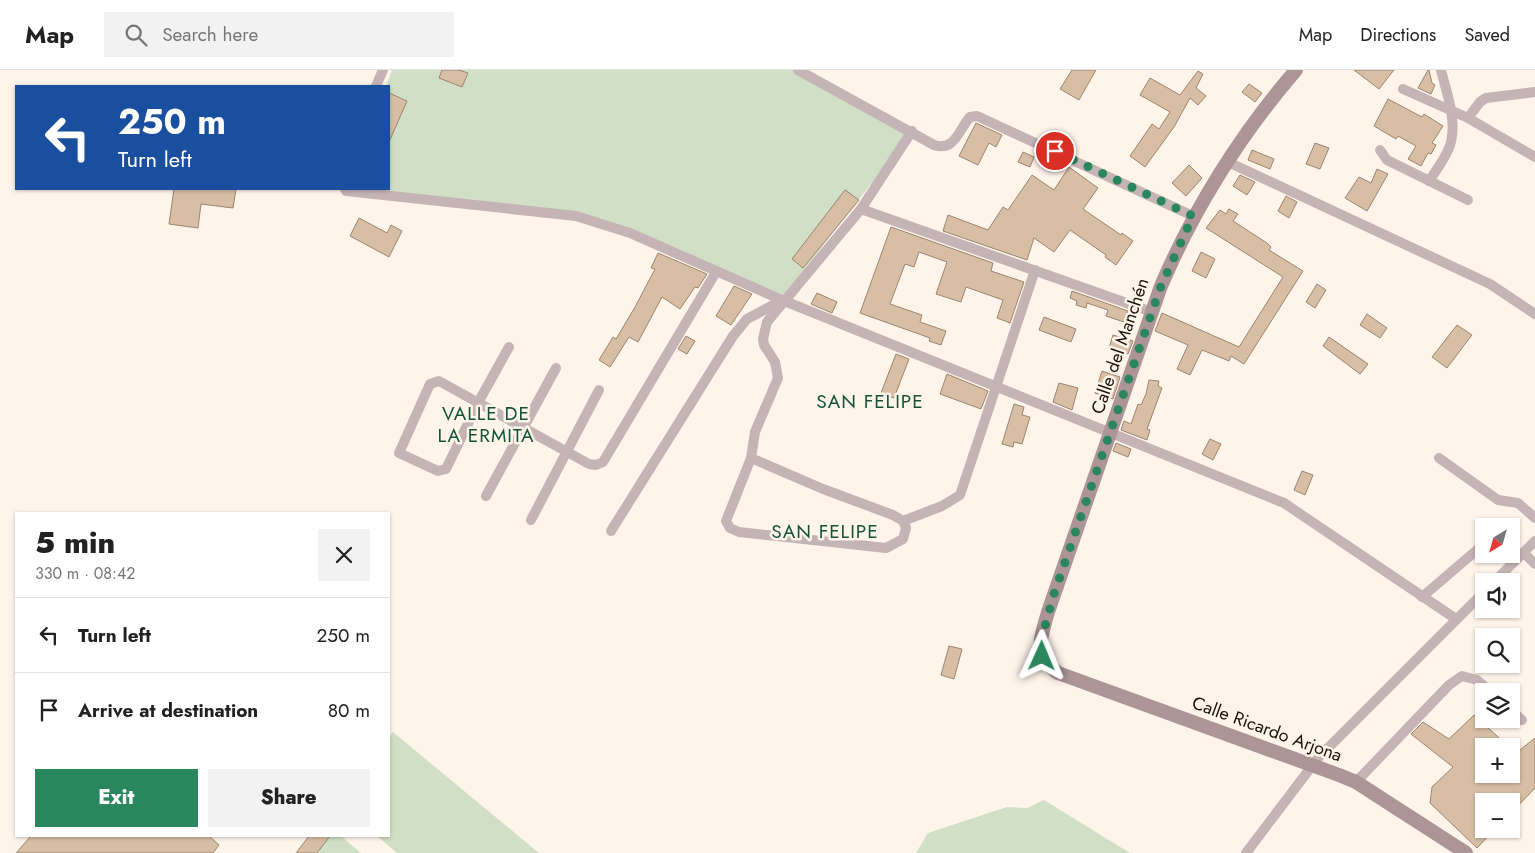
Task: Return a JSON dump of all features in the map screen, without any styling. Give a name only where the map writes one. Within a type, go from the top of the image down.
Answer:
[{"type":"street","points":[[376,85],[383,70]]},
{"type":"street","points":[[798,70],[912,131],[934,145],[946,146],[954,140],[970,117],[977,116],[1193,216]]},
{"type":"street","name":"Calle del Manchén","points":[[1045,661],[1040,644],[1048,612],[1161,286],[1193,216],[1228,162],[1296,70]]},
{"type":"street","points":[[1429,182],[1441,164],[1452,137],[1451,112],[1440,70]]},
{"type":"street","points":[[1403,89],[1468,118],[1535,157]]},
{"type":"street","points":[[1468,118],[1480,102],[1486,98],[1535,92]]},
{"type":"street","points":[[751,458],[824,490],[893,515],[903,521],[906,528],[903,539],[886,548],[739,532],[730,528],[726,521],[726,516],[751,458],[755,432],[777,383],[778,373],[775,362],[764,346],[763,333],[766,322],[782,300],[861,208],[912,131]]},
{"type":"street","points":[[1380,150],[1388,160],[1468,200]]},
{"type":"street","points":[[1228,162],[1490,284],[1535,314]]},
{"type":"street","points":[[354,190],[576,216],[630,234],[782,300],[1284,503],[1456,619]]},
{"type":"street","points":[[861,208],[1152,312]]},
{"type":"street","points":[[903,521],[942,506],[960,495],[1035,270]]},
{"type":"street","points":[[509,347],[478,401],[442,472],[399,452],[430,384],[439,381],[478,401],[568,452],[596,465],[603,462],[716,272]]},
{"type":"street","points":[[611,531],[733,336],[747,320],[782,300]]},
{"type":"street","points":[[486,496],[525,428],[556,368]]},
{"type":"street","points":[[531,520],[599,390]]},
{"type":"street","points":[[1439,458],[1498,500],[1518,503],[1535,518]]},
{"type":"street","points":[[1503,573],[1535,541]]},
{"type":"street","points":[[1422,597],[1475,552]]},
{"type":"street","points":[[1524,553],[1535,564]]},
{"type":"street","points":[[1246,853],[1312,766],[1475,601]]},
{"type":"street","name":"Calle Ricardo Arjona","points":[[1045,661],[1058,673],[1356,782],[1466,853]]},
{"type":"street","points":[[1356,782],[1449,685],[1462,676],[1477,680],[1481,683]]},
{"type":"green space","points":[[392,70],[792,70],[906,130],[894,154],[782,299],[575,213],[358,190],[390,190],[390,85],[386,85]]},
{"type":"green space","points":[[393,732],[539,853],[397,853],[378,837],[390,837],[390,736]]},
{"type":"green space","points":[[1044,800],[1130,853],[916,853],[928,833],[1007,807],[1027,808]]},
{"type":"green space","points":[[326,837],[342,837],[361,853],[308,853]]},
{"type":"building","points":[[442,70],[459,70],[468,73],[462,87],[439,78]]},
{"type":"building","points":[[1072,70],[1096,70],[1079,100],[1060,89]]},
{"type":"building","points":[[1354,70],[1394,70],[1379,89]]},
{"type":"building","points":[[1428,70],[1432,83],[1435,85],[1431,94],[1418,88]]},
{"type":"building","points":[[1198,71],[1203,74],[1196,88],[1206,96],[1198,105],[1190,98],[1174,127],[1145,167],[1130,156],[1152,124],[1159,129],[1170,112],[1140,95],[1150,78],[1180,95]]},
{"type":"building","points":[[1249,84],[1262,93],[1255,102],[1242,92]]},
{"type":"building","points":[[390,93],[407,101],[390,140]]},
{"type":"building","points":[[1388,99],[1422,117],[1424,114],[1443,126],[1432,143],[1436,145],[1431,154],[1428,153],[1421,166],[1408,159],[1416,146],[1398,136],[1396,139],[1374,126]]},
{"type":"building","points":[[976,123],[1002,135],[996,147],[989,143],[978,165],[959,156]]},
{"type":"building","points":[[1315,143],[1329,148],[1320,169],[1306,164]]},
{"type":"building","points":[[1252,150],[1274,159],[1270,169],[1248,160]]},
{"type":"building","points":[[1023,152],[1034,157],[1030,167],[1018,162]]},
{"type":"building","points":[[1189,165],[1202,178],[1186,196],[1172,183]]},
{"type":"building","points":[[1069,167],[1098,188],[1083,209],[1133,241],[1116,265],[1105,257],[1106,255],[1070,230],[1054,252],[1034,238],[1027,260],[943,231],[948,215],[988,230],[1003,207],[1008,210],[1032,175],[1054,190]]},
{"type":"building","points":[[1377,169],[1388,174],[1367,211],[1345,198],[1359,177],[1371,183]]},
{"type":"building","points":[[1240,175],[1255,182],[1247,195],[1233,186]]},
{"type":"building","points":[[174,190],[236,190],[233,208],[201,204],[198,228],[169,224]]},
{"type":"building","points":[[845,190],[859,200],[803,268],[792,259]]},
{"type":"building","points":[[1286,196],[1297,202],[1289,218],[1278,211]]},
{"type":"building","points":[[1229,209],[1238,214],[1233,221],[1267,243],[1271,247],[1269,250],[1303,271],[1244,364],[1231,356],[1229,361],[1202,350],[1190,375],[1177,369],[1188,345],[1155,331],[1162,313],[1239,347],[1283,277],[1206,228],[1220,210],[1226,214]]},
{"type":"building","points":[[359,218],[387,233],[391,225],[402,231],[389,257],[350,236]]},
{"type":"building","points":[[891,227],[993,263],[991,271],[1024,282],[1010,323],[997,318],[1003,300],[966,287],[961,302],[936,294],[947,262],[919,252],[914,267],[905,264],[890,304],[922,315],[920,322],[946,331],[941,345],[929,341],[930,338],[860,313]]},
{"type":"building","points":[[1201,252],[1215,259],[1206,278],[1192,271]]},
{"type":"building","points":[[658,253],[707,274],[698,288],[695,287],[680,309],[662,297],[638,342],[629,337],[610,367],[599,360],[613,337],[616,339],[635,307],[655,269],[651,268]]},
{"type":"building","points":[[1317,284],[1326,290],[1315,308],[1306,302]]},
{"type":"building","points":[[734,286],[752,294],[731,325],[716,316]]},
{"type":"building","points":[[1072,291],[1128,311],[1124,322],[1106,316],[1108,310],[1087,303],[1086,308],[1076,305],[1077,301],[1070,298]]},
{"type":"building","points":[[817,293],[837,302],[832,313],[811,304]]},
{"type":"building","points":[[1367,314],[1387,328],[1380,338],[1360,325]]},
{"type":"building","points":[[1044,317],[1076,329],[1071,342],[1039,330]]},
{"type":"building","points":[[1457,325],[1472,335],[1447,368],[1432,357]]},
{"type":"building","points":[[1113,335],[1133,341],[1128,354],[1109,348]]},
{"type":"building","points":[[686,336],[695,341],[687,354],[678,349]]},
{"type":"building","points":[[1329,337],[1368,364],[1360,374],[1323,346]]},
{"type":"building","points":[[896,354],[909,359],[894,398],[881,393]]},
{"type":"building","points":[[1102,371],[1120,377],[1113,399],[1095,393]]},
{"type":"building","points":[[947,374],[988,391],[981,409],[940,394]]},
{"type":"building","points":[[1149,380],[1159,381],[1158,386],[1162,388],[1147,429],[1150,430],[1147,440],[1121,430],[1124,421],[1131,424],[1138,404],[1141,405],[1146,394]]},
{"type":"building","points":[[1059,383],[1078,388],[1072,410],[1053,402]]},
{"type":"building","points":[[1014,404],[1024,407],[1022,415],[1030,417],[1022,444],[1014,442],[1013,447],[1002,444]]},
{"type":"building","points":[[1210,439],[1221,444],[1213,460],[1202,454]]},
{"type":"building","points":[[1116,443],[1131,449],[1128,457],[1113,451]]},
{"type":"building","points":[[1302,471],[1313,475],[1305,495],[1294,490]]},
{"type":"building","points":[[949,646],[962,649],[954,679],[941,675]]},
{"type":"building","points":[[1474,715],[1475,728],[1488,728],[1499,738],[1475,738],[1475,783],[1520,783],[1520,750],[1535,738],[1535,788],[1520,804],[1520,793],[1475,793],[1475,838],[1486,838],[1477,848],[1430,803],[1432,787],[1453,767],[1411,734],[1423,722],[1449,739]]},
{"type":"building","points":[[30,837],[210,837],[219,845],[213,853],[16,853]]},
{"type":"building","points":[[308,837],[329,837],[317,853],[296,853]]},
{"type":"district","name":"SAN FELIPE","points":[[870,401]]},
{"type":"district","name":"VALLE DE LA ERMITA","points":[[486,424]]},
{"type":"district","name":"SAN FELIPE","points":[[825,531]]},
{"type":"route","points":[[1042,656],[1040,644],[1054,594],[1161,286],[1193,216],[1055,151]]}]
